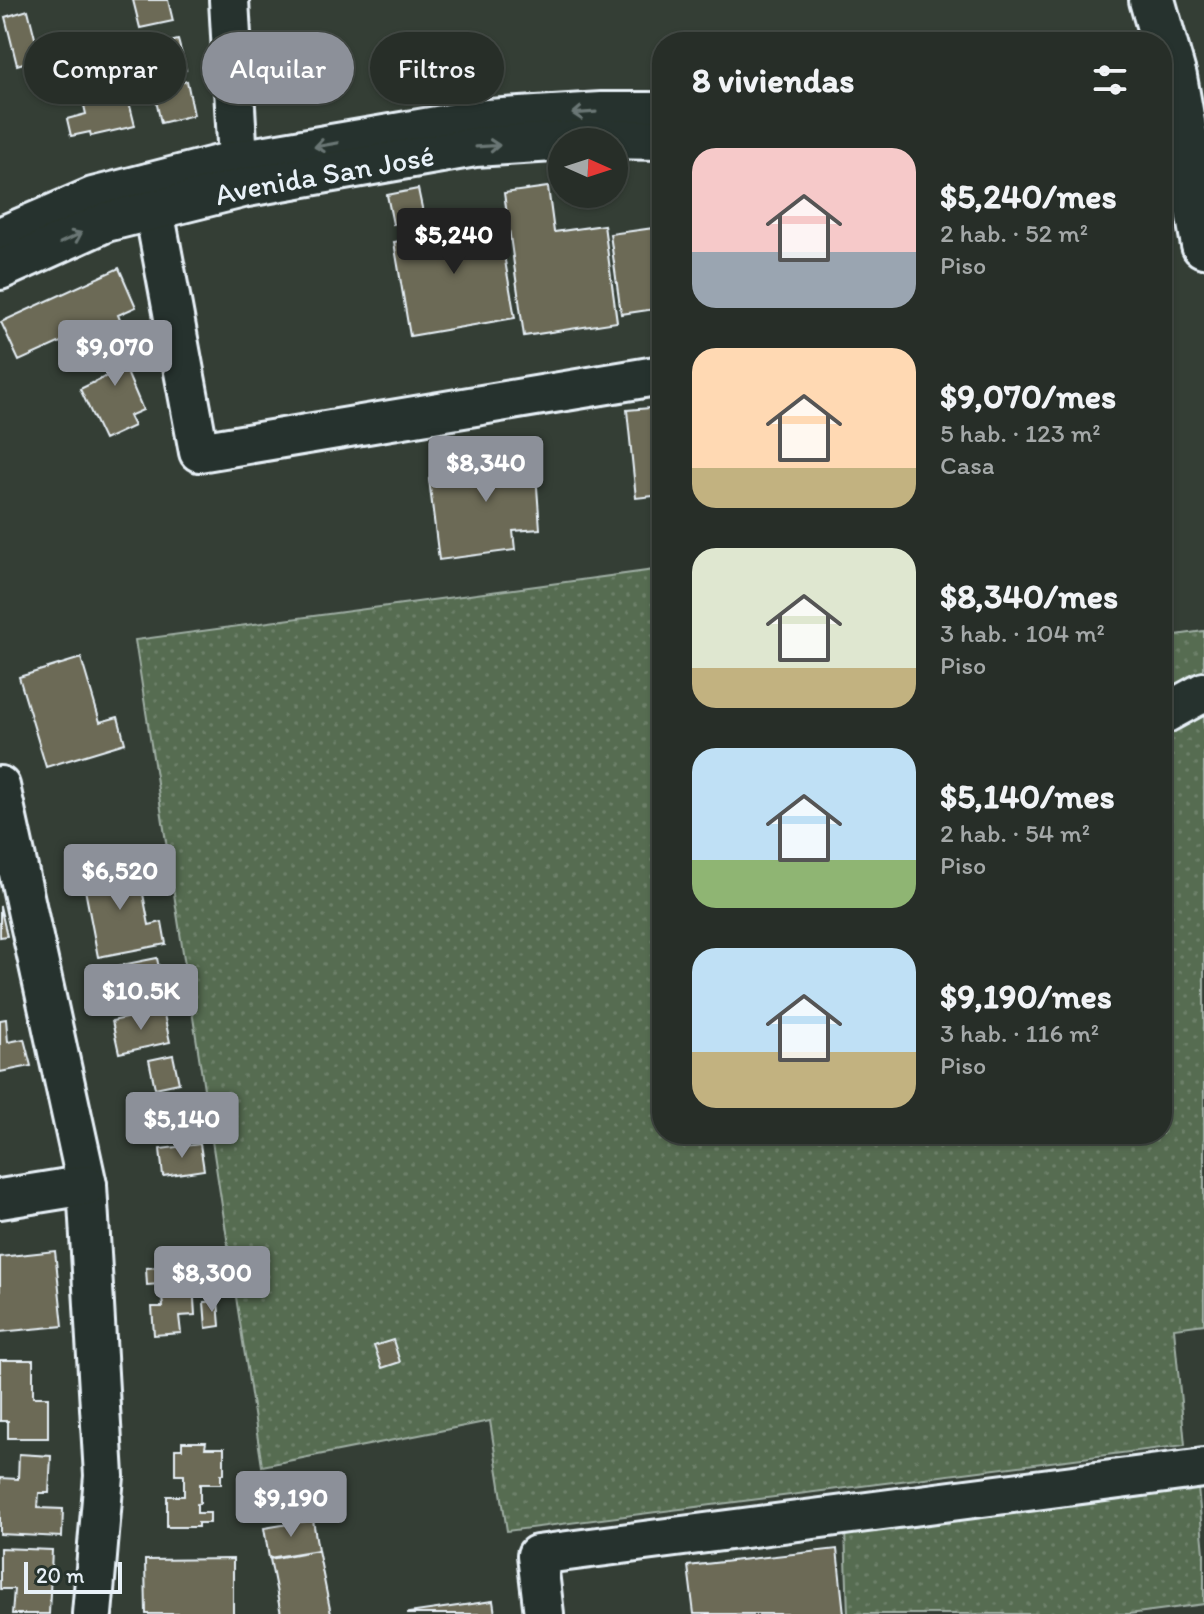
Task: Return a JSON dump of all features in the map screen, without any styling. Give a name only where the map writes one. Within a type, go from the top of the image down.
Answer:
[{"type":"street","points":[[229,0],[238,160]]},
{"type":"street","points":[[1152,0],[1158,32]]},
{"type":"street","points":[[1172,106],[1204,245]]},
{"type":"street","name":"Avenida San José","points":[[0,270],[106,222],[152,196],[238,160],[472,120],[652,112]]},
{"type":"street","name":"Avenida San José","points":[[0,237],[93,197],[152,196],[247,187],[475,147],[602,139],[652,140]]},
{"type":"street","points":[[152,196],[199,452],[652,377]]},
{"type":"street","points":[[1172,710],[1204,692]]},
{"type":"street","points":[[0,786],[87,1185],[104,1476],[92,1614]]},
{"type":"street","points":[[0,1199],[87,1185]]},
{"type":"street","points":[[544,1614],[537,1555],[1204,1468]]},
{"type":"green space","points":[[652,570],[652,1144],[1172,1144],[1172,636],[1204,631],[1204,1324],[1174,1328],[1185,1445],[507,1531],[490,1421],[262,1466],[135,640]]},
{"type":"green space","points":[[1198,1488],[1204,1553],[1204,1604],[1129,1614],[848,1614],[845,1530]]},
{"type":"building","points":[[133,0],[168,0],[173,21],[140,28]]},
{"type":"building","points":[[28,10],[34,32],[24,32],[24,63],[17,65],[5,17]]},
{"type":"building","points":[[187,81],[194,115],[161,123],[157,104],[186,104]]},
{"type":"building","points":[[84,104],[130,104],[135,126],[91,136],[90,132],[71,136],[67,119],[86,114]]},
{"type":"building","points":[[548,187],[548,208],[551,208],[554,232],[604,225],[617,322],[524,336],[504,193]]},
{"type":"building","points":[[418,189],[424,217],[393,224],[387,195]]},
{"type":"building","points":[[497,215],[515,318],[410,336],[394,242],[411,239],[409,231]]},
{"type":"building","points":[[652,228],[652,309],[621,314],[610,234]]},
{"type":"building","points":[[119,268],[136,307],[118,315],[125,332],[92,347],[85,331],[19,361],[1,322]]},
{"type":"building","points":[[135,333],[147,360],[126,370],[143,410],[129,416],[134,426],[104,440],[80,389],[107,376],[96,351]]},
{"type":"building","points":[[652,408],[652,496],[636,498],[627,410]]},
{"type":"building","points":[[534,445],[540,529],[513,531],[515,550],[439,560],[429,479],[447,476],[446,465],[498,458],[497,448]]},
{"type":"building","points":[[81,658],[100,722],[118,717],[125,743],[46,767],[19,677]]},
{"type":"building","points":[[137,863],[149,925],[162,922],[166,944],[98,957],[82,874]]},
{"type":"building","points":[[0,906],[7,936],[0,937]]},
{"type":"building","points":[[157,958],[165,999],[121,1007],[119,1000],[94,1006],[87,972]]},
{"type":"building","points":[[163,1010],[170,1042],[119,1053],[112,1021]]},
{"type":"building","points":[[6,1019],[8,1042],[24,1039],[31,1066],[0,1072],[0,1020]]},
{"type":"building","points":[[173,1055],[179,1083],[155,1088],[149,1060]]},
{"type":"building","points":[[200,1144],[204,1170],[163,1176],[160,1149]]},
{"type":"building","points":[[55,1251],[63,1326],[0,1332],[0,1257]]},
{"type":"building","points":[[159,1267],[160,1284],[147,1285],[146,1268]]},
{"type":"building","points":[[193,1283],[195,1315],[179,1316],[181,1333],[154,1335],[152,1307],[163,1307],[161,1285]]},
{"type":"building","points":[[218,1301],[220,1326],[206,1328],[204,1302]]},
{"type":"building","points":[[393,1340],[400,1362],[382,1368],[374,1346]]},
{"type":"building","points":[[0,1360],[33,1360],[33,1397],[48,1397],[48,1438],[8,1438],[8,1421],[0,1421]]},
{"type":"building","points":[[182,1442],[206,1442],[205,1448],[224,1448],[221,1484],[200,1484],[197,1513],[210,1513],[210,1523],[198,1523],[198,1527],[167,1527],[167,1496],[184,1496],[184,1475],[175,1475],[175,1449],[182,1449]]},
{"type":"building","points":[[19,1454],[51,1456],[49,1493],[39,1493],[38,1508],[63,1509],[62,1537],[0,1534],[0,1478],[18,1479]]},
{"type":"building","points":[[313,1520],[318,1550],[269,1558],[264,1528]]},
{"type":"building","points":[[0,1548],[52,1550],[49,1614],[12,1614],[14,1589],[0,1589]]},
{"type":"building","points":[[837,1549],[844,1614],[694,1614],[688,1566]]},
{"type":"building","points":[[318,1550],[331,1614],[281,1614],[270,1559]]},
{"type":"building","points":[[233,1559],[233,1614],[146,1614],[145,1560]]},
{"type":"building","points":[[493,1601],[495,1614],[408,1614],[408,1613]]}]
